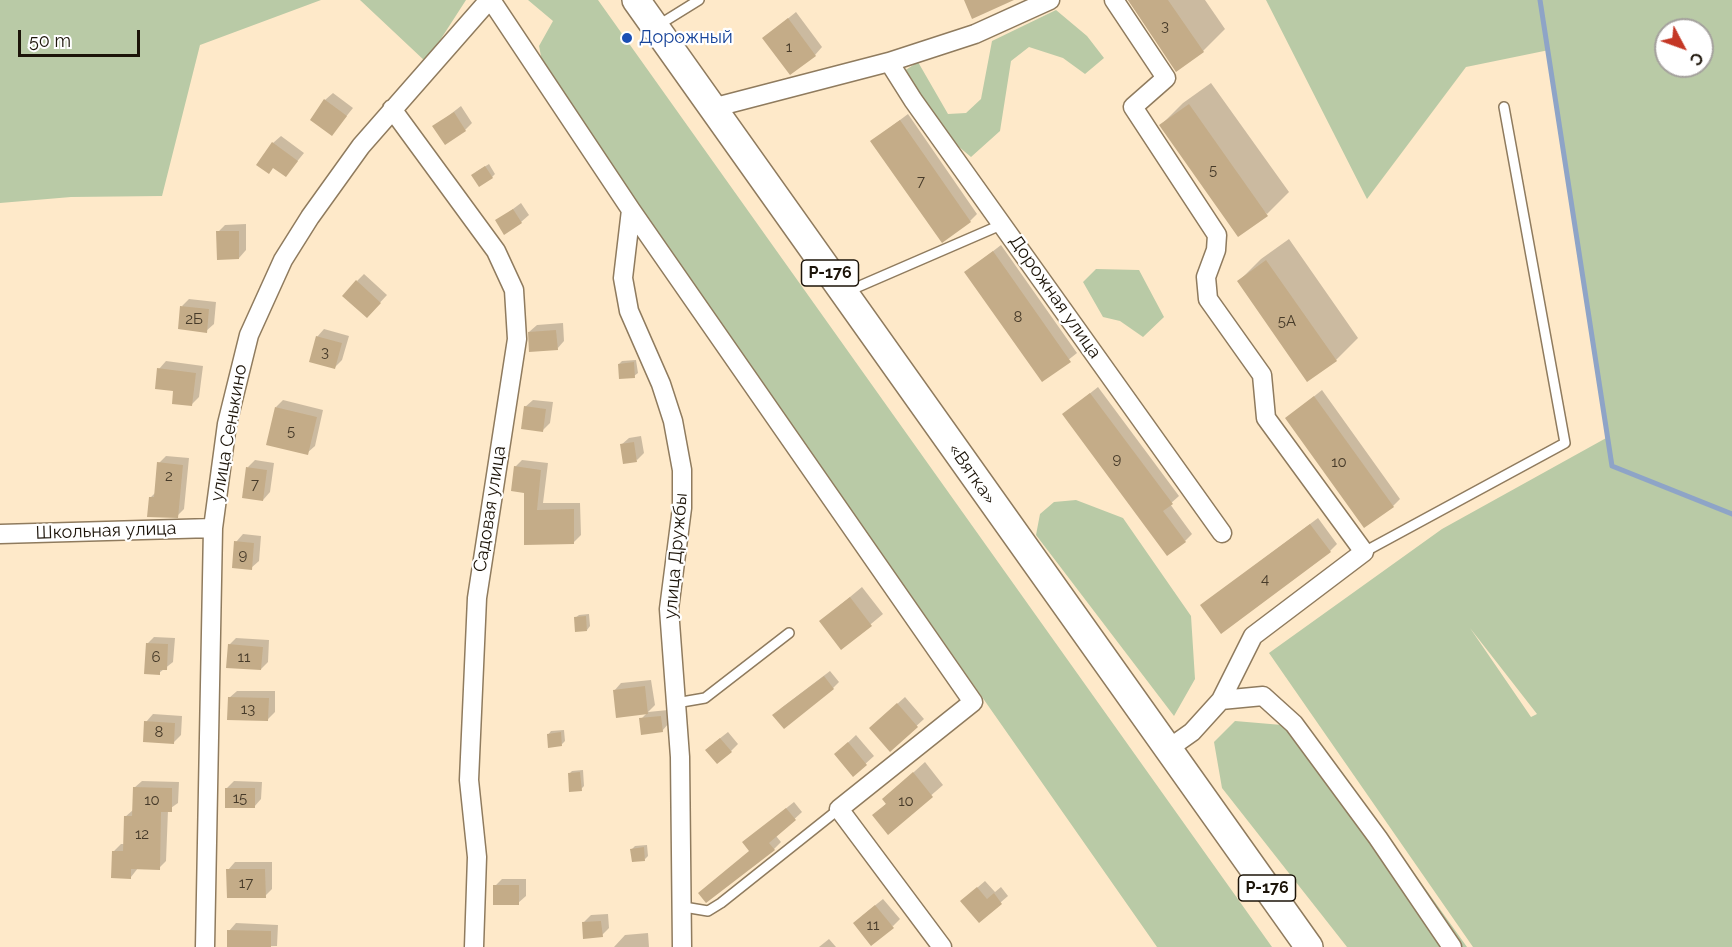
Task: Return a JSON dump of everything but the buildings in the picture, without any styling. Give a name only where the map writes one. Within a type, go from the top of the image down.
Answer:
[{"type":"main road","name":"«Вятка»","points":[[636,0],[1309,947]]},
{"type":"street","name":"улица Сенькино","points":[[205,947],[213,528],[229,414],[241,363],[257,316],[284,260],[310,217],[392,109],[490,0]]},
{"type":"street","points":[[490,0],[630,210],[973,702],[839,809],[933,944]]},
{"type":"street","points":[[712,108],[889,62],[975,34],[1050,0]]},
{"type":"street","points":[[1114,0],[1166,78],[1133,107],[1217,235],[1216,250],[1206,277],[1208,299],[1262,375],[1266,418],[1364,552],[1253,636],[1221,700],[1192,732],[1168,749]]},
{"type":"street","name":"Дорожная улица","points":[[889,62],[913,100],[1222,533]]},
{"type":"street","name":"Садовая улица","points":[[392,109],[496,251],[514,290],[517,339],[477,598],[470,780],[477,857],[474,947]]},
{"type":"street","name":"улица Дружбы","points":[[630,210],[623,278],[629,311],[661,384],[673,421],[682,470],[682,508],[669,609],[676,703],[684,907],[682,947]]},
{"type":"street","name":"Школьная улица","points":[[0,534],[213,528]]},
{"type":"street","points":[[1221,700],[1263,696],[1294,724],[1378,838],[1452,947]]},
{"type":"lane","points":[[655,28],[699,0]]},
{"type":"lane","points":[[1364,552],[1565,443],[1504,107]]},
{"type":"lane","points":[[844,293],[1003,224]]},
{"type":"lane","points":[[676,703],[705,698],[789,633]]},
{"type":"lane","points":[[684,907],[708,911],[722,903],[839,809]]},
{"type":"green space","points":[[0,0],[321,0],[200,45],[162,196],[71,197],[0,203]]},
{"type":"green space","points":[[360,0],[466,0],[426,62]]},
{"type":"green space","points":[[528,0],[598,0],[1272,947],[1157,947],[544,71],[539,46],[553,21]]},
{"type":"green space","points":[[1266,0],[1732,0],[1732,947],[1473,947],[1269,653],[1442,529],[1608,437],[1549,50],[1466,67],[1367,199]],"holes":[[[1470,628],[1537,714],[1531,717]]]},
{"type":"green space","points":[[1056,10],[1087,36],[1104,58],[1085,74],[1063,58],[1029,47],[1011,61],[1000,131],[971,157],[952,141],[904,71],[918,62],[948,114],[966,113],[981,99],[992,41]]},
{"type":"green space","points":[[1096,269],[1139,270],[1164,317],[1143,337],[1120,321],[1103,317],[1083,282]]},
{"type":"green space","points":[[1076,500],[1123,518],[1191,616],[1195,679],[1174,716],[1036,535],[1040,514],[1054,502]]},
{"type":"green space","points":[[1235,721],[1282,725],[1342,772],[1467,947],[1347,947],[1222,788],[1214,742]]},
{"type":"waterway","points":[[1540,0],[1612,466],[1732,514]]},
{"type":"place","name":"Дорожный","points":[[627,38]]}]
